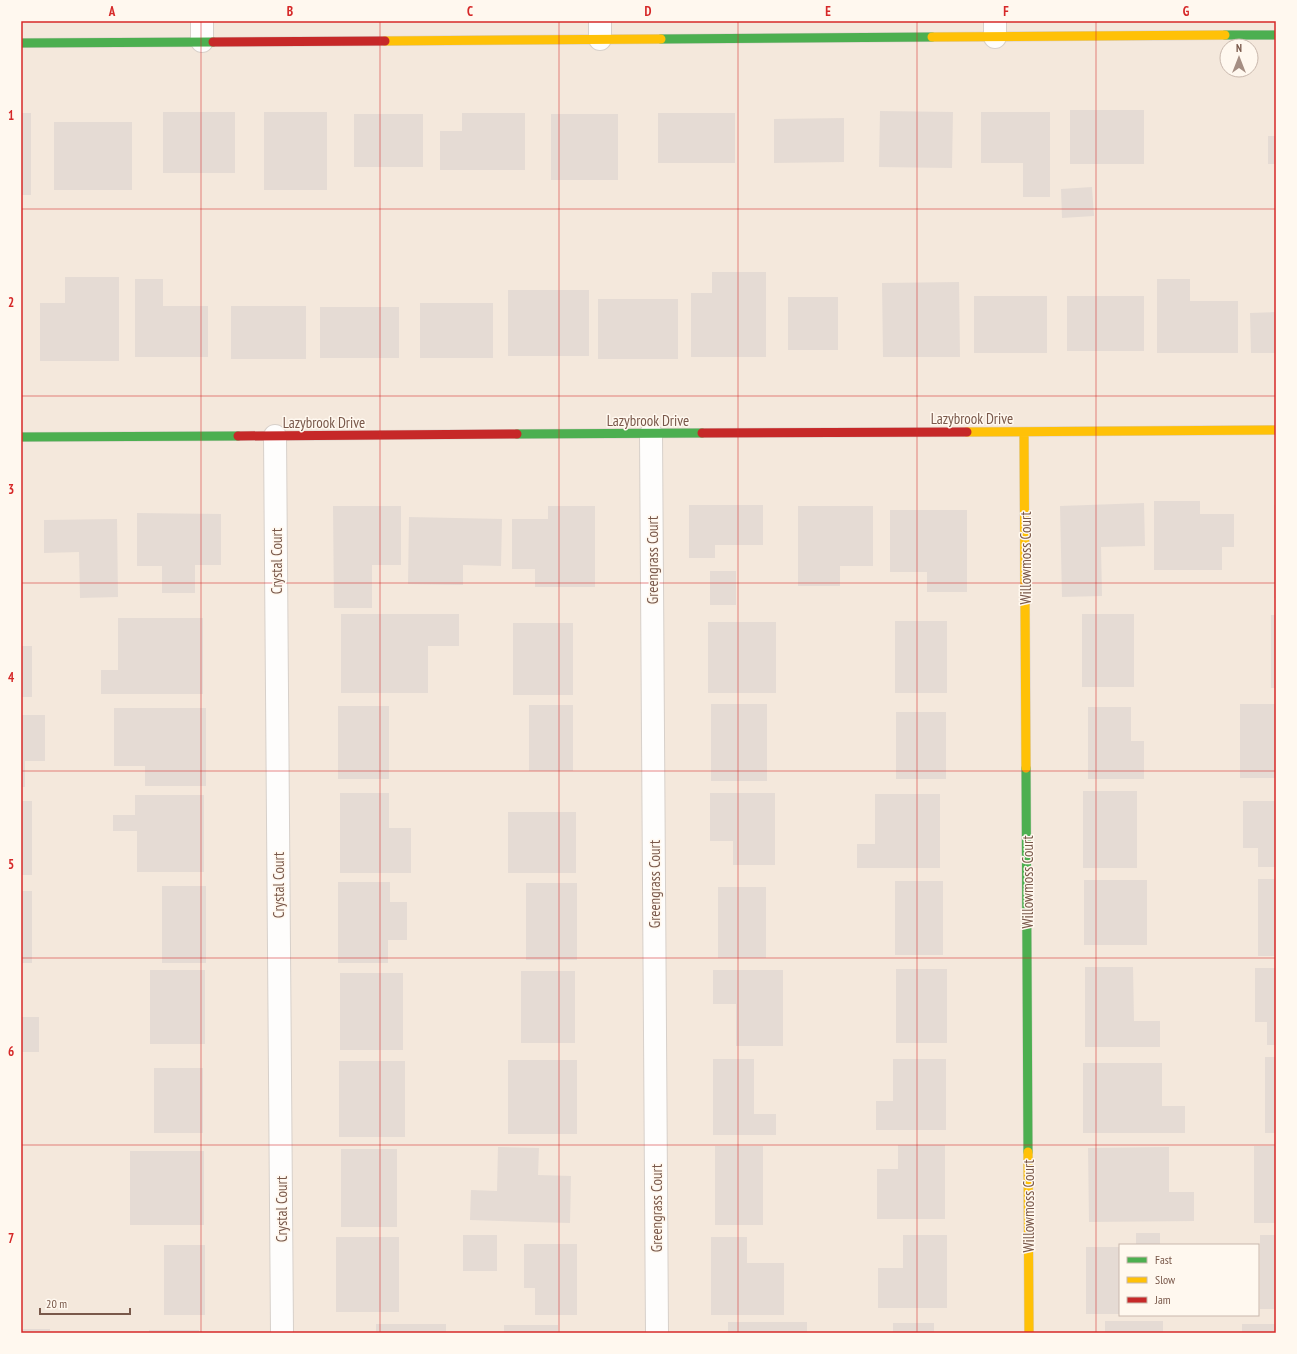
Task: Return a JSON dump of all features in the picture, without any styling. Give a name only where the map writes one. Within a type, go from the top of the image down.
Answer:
[{"type":"street","points":[[21,42],[202,31],[995,29],[1276,35]]},
{"type":"street","name":"Lazybrook Drive","points":[[21,437],[1276,430]]},
{"type":"street","name":"Willowmoss Court","points":[[1024,432],[1029,1333]]},
{"type":"street","name":"Greengrass Court","points":[[651,434],[657,1333]]},
{"type":"street","name":"Crystal Court","points":[[275,436],[282,1333]]},
{"type":"shaded area","points":[[21,21],[1276,21],[1276,1333],[21,1333]]},
{"type":"building","points":[[1070,110],[1144,110],[1144,164],[1070,164]]},
{"type":"building","points":[[880,111],[953,112],[952,168],[879,167]]},
{"type":"building","points":[[163,112],[235,112],[235,173],[163,173]]},
{"type":"building","points":[[264,112],[327,112],[327,190],[264,190]]},
{"type":"building","points":[[981,112],[1050,112],[1050,197],[1023,197],[1023,163],[981,163]]},
{"type":"building","points":[[21,113],[31,113],[31,195],[21,195]]},
{"type":"building","points":[[462,113],[525,113],[525,170],[440,170],[440,131],[462,131]]},
{"type":"building","points":[[658,113],[735,113],[735,163],[658,163]]},
{"type":"building","points":[[354,114],[423,114],[423,167],[354,167]]},
{"type":"building","points":[[551,114],[618,114],[618,180],[551,180]]},
{"type":"building","points":[[844,118],[844,162],[774,163],[774,119]]},
{"type":"building","points":[[54,122],[132,122],[132,190],[54,190]]},
{"type":"building","points":[[1268,136],[1276,136],[1276,164],[1268,164]]},
{"type":"building","points":[[1092,187],[1094,216],[1062,218],[1061,189]]},
{"type":"building","points":[[712,272],[766,272],[766,357],[691,357],[691,293],[712,293]]},
{"type":"building","points":[[65,277],[119,277],[119,361],[40,361],[40,303],[65,303]]},
{"type":"building","points":[[135,279],[163,279],[163,306],[208,306],[208,357],[135,357]]},
{"type":"building","points":[[1157,279],[1190,279],[1190,301],[1238,301],[1238,353],[1157,353]]},
{"type":"building","points":[[959,282],[960,357],[883,357],[882,283]]},
{"type":"building","points":[[508,290],[589,290],[589,356],[508,356]]},
{"type":"building","points":[[974,296],[1047,296],[1047,353],[974,353]]},
{"type":"building","points":[[1067,296],[1144,296],[1144,351],[1067,351]]},
{"type":"building","points":[[788,297],[838,297],[838,350],[788,350]]},
{"type":"building","points":[[598,299],[678,299],[678,359],[598,359]]},
{"type":"building","points":[[420,303],[493,303],[493,358],[420,358]]},
{"type":"building","points":[[231,306],[306,306],[306,359],[231,359]]},
{"type":"building","points":[[320,307],[399,307],[399,358],[320,358]]},
{"type":"building","points":[[1276,312],[1276,353],[1251,353],[1250,313]]},
{"type":"building","points":[[1154,501],[1200,501],[1200,514],[1234,514],[1234,547],[1222,547],[1222,570],[1154,570]]},
{"type":"building","points":[[1144,503],[1145,546],[1101,547],[1102,596],[1062,597],[1060,506]]},
{"type":"building","points":[[689,505],[763,505],[763,545],[715,545],[715,558],[689,558]]},
{"type":"building","points":[[1274,505],[1276,505],[1276,598],[1274,598]]},
{"type":"building","points":[[333,506],[401,506],[401,565],[372,565],[372,608],[334,608]]},
{"type":"building","points":[[548,506],[595,506],[595,587],[535,587],[535,569],[512,569],[512,519],[548,519]]},
{"type":"building","points":[[798,506],[873,506],[873,566],[840,566],[840,586],[798,586]]},
{"type":"building","points":[[890,510],[967,510],[967,592],[927,592],[927,572],[890,572]]},
{"type":"building","points":[[137,513],[221,514],[221,565],[195,565],[195,593],[162,593],[162,566],[137,566]]},
{"type":"building","points":[[409,517],[502,519],[501,566],[463,565],[463,585],[408,584]]},
{"type":"building","points":[[117,519],[118,597],[80,598],[79,552],[44,553],[44,520]]},
{"type":"building","points":[[710,571],[736,571],[736,605],[710,605]]},
{"type":"building","points":[[341,614],[459,614],[459,646],[428,646],[428,693],[341,693]]},
{"type":"building","points":[[1082,614],[1134,614],[1134,687],[1082,687]]},
{"type":"building","points":[[1271,615],[1276,615],[1276,688],[1271,688]]},
{"type":"building","points":[[118,618],[203,618],[203,694],[101,694],[101,670],[118,670]]},
{"type":"building","points":[[895,621],[947,621],[947,693],[895,693]]},
{"type":"building","points":[[708,622],[776,622],[776,693],[708,693]]},
{"type":"building","points":[[513,623],[573,623],[573,695],[513,695]]},
{"type":"building","points":[[21,646],[32,646],[32,697],[21,697]]},
{"type":"building","points":[[711,704],[767,704],[767,781],[711,781]]},
{"type":"building","points":[[1240,704],[1276,704],[1276,778],[1240,778]]},
{"type":"building","points":[[529,705],[573,705],[573,771],[529,771]]},
{"type":"building","points":[[338,706],[389,706],[389,779],[338,779]]},
{"type":"building","points":[[1088,707],[1131,707],[1131,741],[1144,741],[1144,779],[1088,779]]},
{"type":"building","points":[[114,708],[206,708],[206,786],[145,786],[145,766],[114,766]]},
{"type":"building","points":[[896,712],[946,712],[946,779],[896,779]]},
{"type":"building","points":[[21,715],[45,715],[45,761],[25,761],[25,787],[21,787]]},
{"type":"building","points":[[1083,791],[1137,791],[1137,868],[1083,868]]},
{"type":"building","points":[[340,793],[389,793],[389,828],[411,828],[411,873],[340,873]]},
{"type":"building","points":[[710,793],[775,793],[775,865],[733,865],[733,841],[710,841]]},
{"type":"building","points":[[875,794],[940,794],[940,868],[857,868],[857,844],[875,844]]},
{"type":"building","points":[[135,795],[204,795],[204,872],[137,872],[137,831],[113,831],[113,815],[135,815]]},
{"type":"building","points":[[21,801],[32,801],[32,875],[21,875]]},
{"type":"building","points":[[1243,801],[1276,801],[1276,867],[1258,867],[1258,848],[1243,848]]},
{"type":"building","points":[[508,812],[576,812],[576,873],[508,873]]},
{"type":"building","points":[[1258,879],[1276,879],[1276,956],[1258,956]]},
{"type":"building","points":[[1084,880],[1147,880],[1147,945],[1084,945]]},
{"type":"building","points":[[895,881],[943,881],[943,955],[895,955]]},
{"type":"building","points":[[338,882],[390,882],[390,902],[407,902],[407,940],[388,940],[388,963],[338,963]]},
{"type":"building","points":[[526,883],[577,883],[577,960],[526,960]]},
{"type":"building","points":[[162,886],[206,886],[206,963],[162,963]]},
{"type":"building","points":[[718,887],[766,887],[766,958],[718,958]]},
{"type":"building","points":[[21,891],[32,891],[32,963],[21,963]]},
{"type":"building","points":[[1085,967],[1133,967],[1134,1021],[1160,1021],[1160,1047],[1085,1047]]},
{"type":"building","points":[[1255,968],[1276,968],[1276,1045],[1267,1045],[1267,1022],[1255,1022]]},
{"type":"building","points":[[896,969],[947,969],[947,1043],[896,1043]]},
{"type":"building","points":[[150,970],[205,970],[205,1044],[150,1044]]},
{"type":"building","points":[[713,970],[783,970],[783,1046],[736,1046],[736,1004],[713,1004]]},
{"type":"building","points":[[521,971],[575,971],[575,1043],[521,1043]]},
{"type":"building","points":[[340,973],[403,973],[403,1050],[340,1050]]},
{"type":"building","points":[[21,1017],[39,1017],[39,1052],[21,1052]]},
{"type":"building","points":[[1265,1057],[1276,1057],[1276,1133],[1265,1133]]},
{"type":"building","points":[[713,1059],[754,1059],[754,1114],[776,1114],[776,1135],[713,1135]]},
{"type":"building","points":[[893,1059],[946,1059],[946,1130],[876,1130],[876,1101],[893,1101]]},
{"type":"building","points":[[508,1060],[577,1060],[577,1134],[508,1134]]},
{"type":"building","points":[[339,1061],[405,1061],[405,1137],[339,1137]]},
{"type":"building","points":[[1083,1063],[1162,1063],[1162,1106],[1185,1106],[1185,1133],[1083,1133]]},
{"type":"building","points":[[154,1068],[203,1068],[203,1133],[154,1133]]},
{"type":"building","points":[[898,1145],[945,1145],[945,1219],[877,1219],[877,1169],[898,1169]]},
{"type":"building","points":[[715,1146],[763,1146],[763,1225],[715,1225]]},
{"type":"building","points":[[1254,1146],[1276,1146],[1276,1223],[1254,1223]]},
{"type":"building","points":[[498,1147],[539,1148],[538,1175],[571,1176],[570,1223],[470,1220],[471,1190],[497,1191]]},
{"type":"building","points":[[1169,1147],[1169,1192],[1194,1192],[1194,1221],[1089,1222],[1088,1148]]},
{"type":"building","points":[[341,1149],[397,1149],[397,1227],[341,1227]]},
{"type":"building","points":[[130,1151],[204,1151],[204,1225],[130,1225]]},
{"type":"building","points":[[1136,1233],[1160,1233],[1160,1244],[1136,1244]]},
{"type":"building","points":[[463,1235],[497,1235],[497,1271],[463,1271]]},
{"type":"building","points":[[903,1235],[947,1235],[947,1308],[878,1308],[878,1268],[903,1268]]},
{"type":"building","points":[[1260,1235],[1276,1235],[1276,1309],[1260,1309]]},
{"type":"building","points":[[336,1237],[399,1237],[399,1312],[336,1312]]},
{"type":"building","points":[[711,1237],[747,1237],[747,1263],[784,1263],[784,1315],[711,1315]]},
{"type":"building","points":[[524,1244],[577,1244],[577,1315],[535,1315],[535,1288],[524,1288]]},
{"type":"building","points":[[164,1245],[205,1245],[205,1315],[164,1315]]},
{"type":"building","points":[[1086,1247],[1119,1247],[1119,1314],[1086,1314]]},
{"type":"building","points":[[1105,1321],[1163,1321],[1163,1333],[1105,1333]]},
{"type":"building","points":[[728,1322],[807,1322],[807,1333],[728,1333]]},
{"type":"building","points":[[893,1323],[934,1323],[934,1333],[893,1333]]},
{"type":"building","points":[[376,1324],[446,1324],[446,1333],[376,1333]]},
{"type":"building","points":[[1242,1324],[1276,1324],[1276,1333],[1242,1333]]},
{"type":"building","points":[[504,1325],[558,1325],[558,1333],[504,1333]]},
{"type":"building","points":[[21,1329],[50,1329],[50,1333],[21,1333]]},
{"type":"building","points":[[149,1330],[199,1330],[199,1333],[149,1333]]},
{"type":"traffic: fast","points":[[1225,35],[1276,35]]},
{"type":"traffic: fast","points":[[661,39],[932,37]]},
{"type":"traffic: fast","points":[[21,43],[213,42]]},
{"type":"traffic: fast","points":[[517,434],[702,433]]},
{"type":"traffic: fast","points":[[21,437],[238,436]]},
{"type":"traffic: fast","points":[[1026,768],[1028,1152]]},
{"type":"traffic: slow","points":[[932,37],[1225,35]]},
{"type":"traffic: slow","points":[[385,41],[661,39]]},
{"type":"traffic: slow","points":[[967,432],[1276,430]]},
{"type":"traffic: slow","points":[[1024,432],[1026,768]]},
{"type":"traffic: slow","points":[[1028,1152],[1029,1333]]},
{"type":"traffic: jam","points":[[213,42],[385,41]]},
{"type":"traffic: jam","points":[[702,433],[967,432]]},
{"type":"traffic: jam","points":[[238,436],[517,434]]}]
